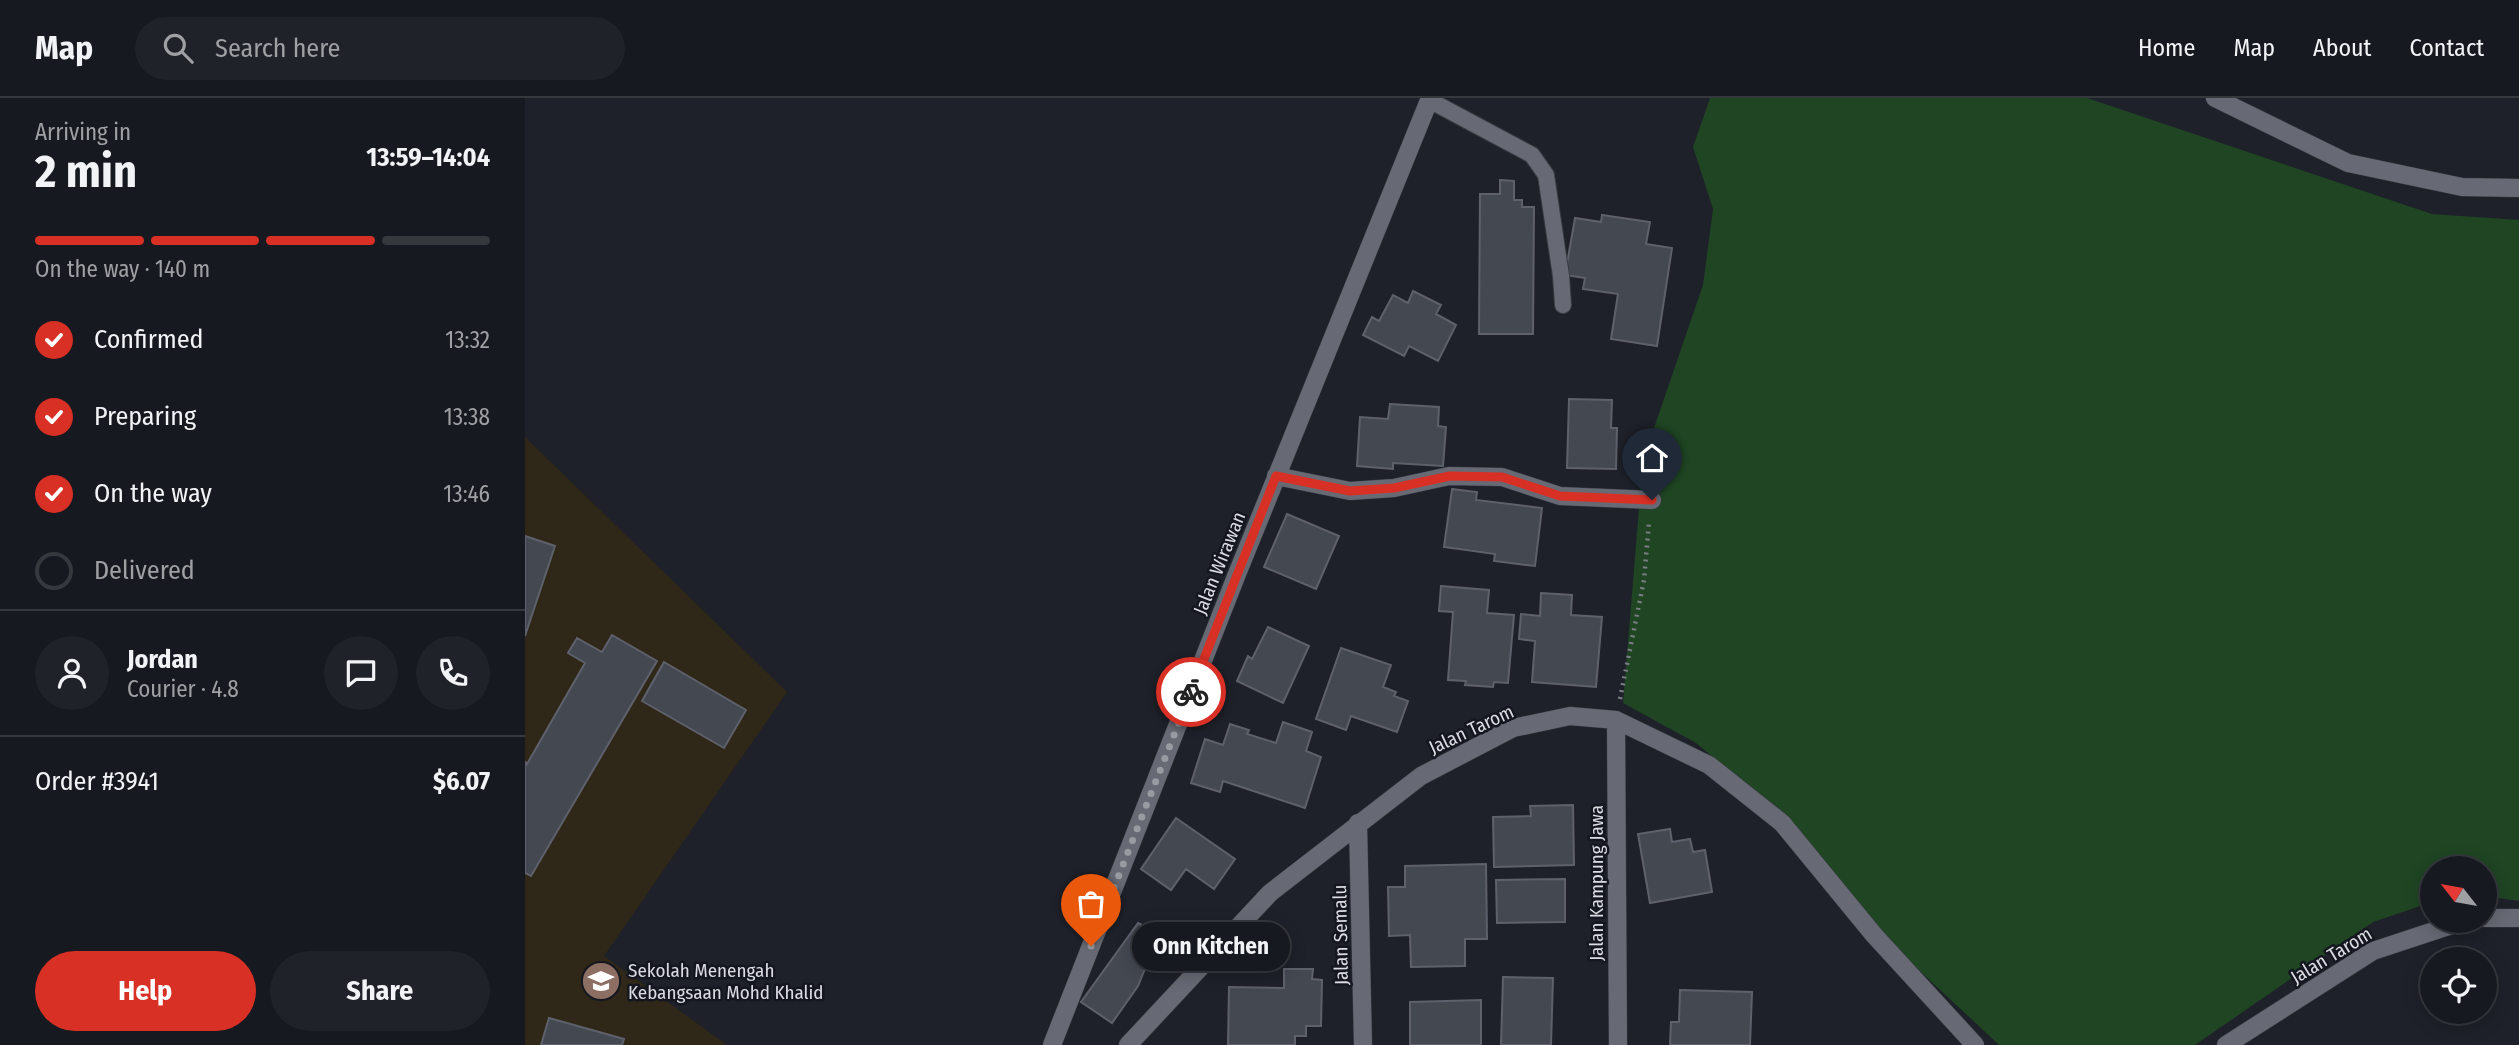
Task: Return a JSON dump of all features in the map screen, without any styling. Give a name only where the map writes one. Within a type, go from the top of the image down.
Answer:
[{"type":"street","points":[[2215,98],[2348,163],[2462,187],[2519,188]]},
{"type":"street","name":"Jalan Wirawan","points":[[1052,1045],[1276,476],[1430,99]]},
{"type":"street","points":[[1276,476],[1350,491],[1394,488],[1450,476],[1502,477],[1560,496],[1652,500]]},
{"type":"street","name":"Jalan Tarom","points":[[1128,1045],[1270,893],[1421,776],[1513,728],[1570,716],[1616,720],[1709,765],[1782,823],[1874,935],[1976,1045]]},
{"type":"street","name":"Jalan Kampung Jawa","points":[[1616,720],[1618,1045]]},
{"type":"street","name":"Jalan Semalu","points":[[1358,823],[1363,1045]]},
{"type":"street","points":[[2497,918],[2519,918]]},
{"type":"street","name":"Jalan Tarom","points":[[2227,1045],[2373,951],[2428,933]]},
{"type":"lane","points":[[1430,99],[1532,155],[1546,175],[1562,276],[1563,304]]},
{"type":"path","points":[[1616,720],[1644,580],[1652,500]]},
{"type":"shaded area","points":[[525,437],[787,692],[604,956],[727,1045],[525,1045]]},
{"type":"green space","points":[[1710,98],[2087,98],[2432,214],[2519,220],[2519,901],[2497,898],[2497,856],[2420,856],[2420,906],[2373,922],[2195,1045],[1999,1045],[1875,929],[1795,825],[1696,743],[1623,703],[1643,460],[1703,285],[1713,209],[1693,147]]},
{"type":"building","points":[[1500,180],[1514,181],[1514,200],[1522,200],[1522,207],[1534,207],[1533,334],[1479,334],[1480,194],[1500,194]]},
{"type":"building","points":[[1602,215],[1650,222],[1646,244],[1672,248],[1657,346],[1611,339],[1618,294],[1583,289],[1585,278],[1565,275],[1575,218],[1601,222]]},
{"type":"building","points":[[1413,291],[1441,305],[1436,314],[1456,325],[1438,361],[1409,346],[1404,356],[1363,335],[1372,317],[1379,321],[1393,295],[1408,303]]},
{"type":"building","points":[[1569,399],[1612,400],[1611,428],[1617,428],[1616,469],[1567,468]]},
{"type":"building","points":[[1390,404],[1439,407],[1438,426],[1446,427],[1443,466],[1393,463],[1393,469],[1357,466],[1360,417],[1388,419]]},
{"type":"building","points":[[1452,489],[1477,492],[1476,500],[1542,508],[1535,566],[1494,561],[1495,554],[1444,547]]},
{"type":"building","points":[[1287,514],[1339,536],[1316,589],[1264,567]]},
{"type":"building","points":[[525,536],[555,546],[525,636]]},
{"type":"building","points":[[1441,586],[1489,590],[1487,613],[1514,615],[1508,683],[1494,682],[1493,687],[1465,685],[1466,681],[1448,680],[1453,612],[1439,611]]},
{"type":"building","points":[[1541,593],[1572,595],[1571,615],[1602,617],[1596,687],[1532,682],[1535,641],[1519,639],[1521,614],[1540,616]]},
{"type":"building","points":[[1268,627],[1309,646],[1283,703],[1237,681],[1248,656],[1252,659]]},
{"type":"building","points":[[612,635],[657,661],[531,876],[525,873],[525,762],[527,764],[585,663],[568,653],[577,638],[602,652]]},
{"type":"building","points":[[1341,648],[1391,665],[1383,687],[1396,692],[1394,696],[1408,701],[1397,732],[1351,716],[1346,730],[1316,719]]},
{"type":"building","points":[[664,662],[746,710],[724,748],[642,701]]},
{"type":"building","points":[[1283,722],[1312,732],[1306,751],[1321,757],[1305,808],[1223,781],[1220,792],[1191,783],[1205,739],[1223,745],[1230,724],[1249,730],[1247,734],[1276,743]]},
{"type":"building","points":[[1573,805],[1574,865],[1494,867],[1493,817],[1531,816],[1530,806]]},
{"type":"building","points":[[1176,818],[1235,859],[1214,889],[1186,869],[1171,890],[1141,869]]},
{"type":"building","points":[[1670,829],[1672,842],[1690,839],[1693,852],[1705,850],[1712,892],[1650,903],[1638,834]]},
{"type":"building","points":[[1486,864],[1487,939],[1465,939],[1465,966],[1411,967],[1410,935],[1389,936],[1388,887],[1405,887],[1405,866]]},
{"type":"building","points":[[1565,879],[1565,922],[1497,923],[1496,880]]},
{"type":"building","points":[[1138,923],[1159,934],[1138,986],[1112,1023],[1081,1002]]},
{"type":"building","points":[[1284,969],[1313,969],[1312,979],[1322,980],[1321,1026],[1306,1026],[1306,1036],[1295,1036],[1295,1045],[1228,1045],[1229,987],[1284,988]]},
{"type":"building","points":[[1503,977],[1553,978],[1551,1045],[1501,1045]]},
{"type":"building","points":[[1680,990],[1752,992],[1750,1045],[1670,1045],[1671,1022],[1679,1022]]},
{"type":"building","points":[[1481,1000],[1481,1045],[1410,1045],[1410,1002]]},
{"type":"building","points":[[549,1018],[624,1039],[622,1045],[541,1045]]},
{"type":"way so far","points":[[1091,946],[1191,692]]},
{"type":"place","name":"Onn Kitchen","points":[[1091,946]]},
{"type":"place","name":"Sekolah Menengah Kebangsaan Mohd Khalid","points":[[601,981]]},
{"type":"route","points":[[1191,692],[1276,476],[1350,491],[1394,488],[1450,476],[1502,477],[1560,496],[1652,500]]}]
